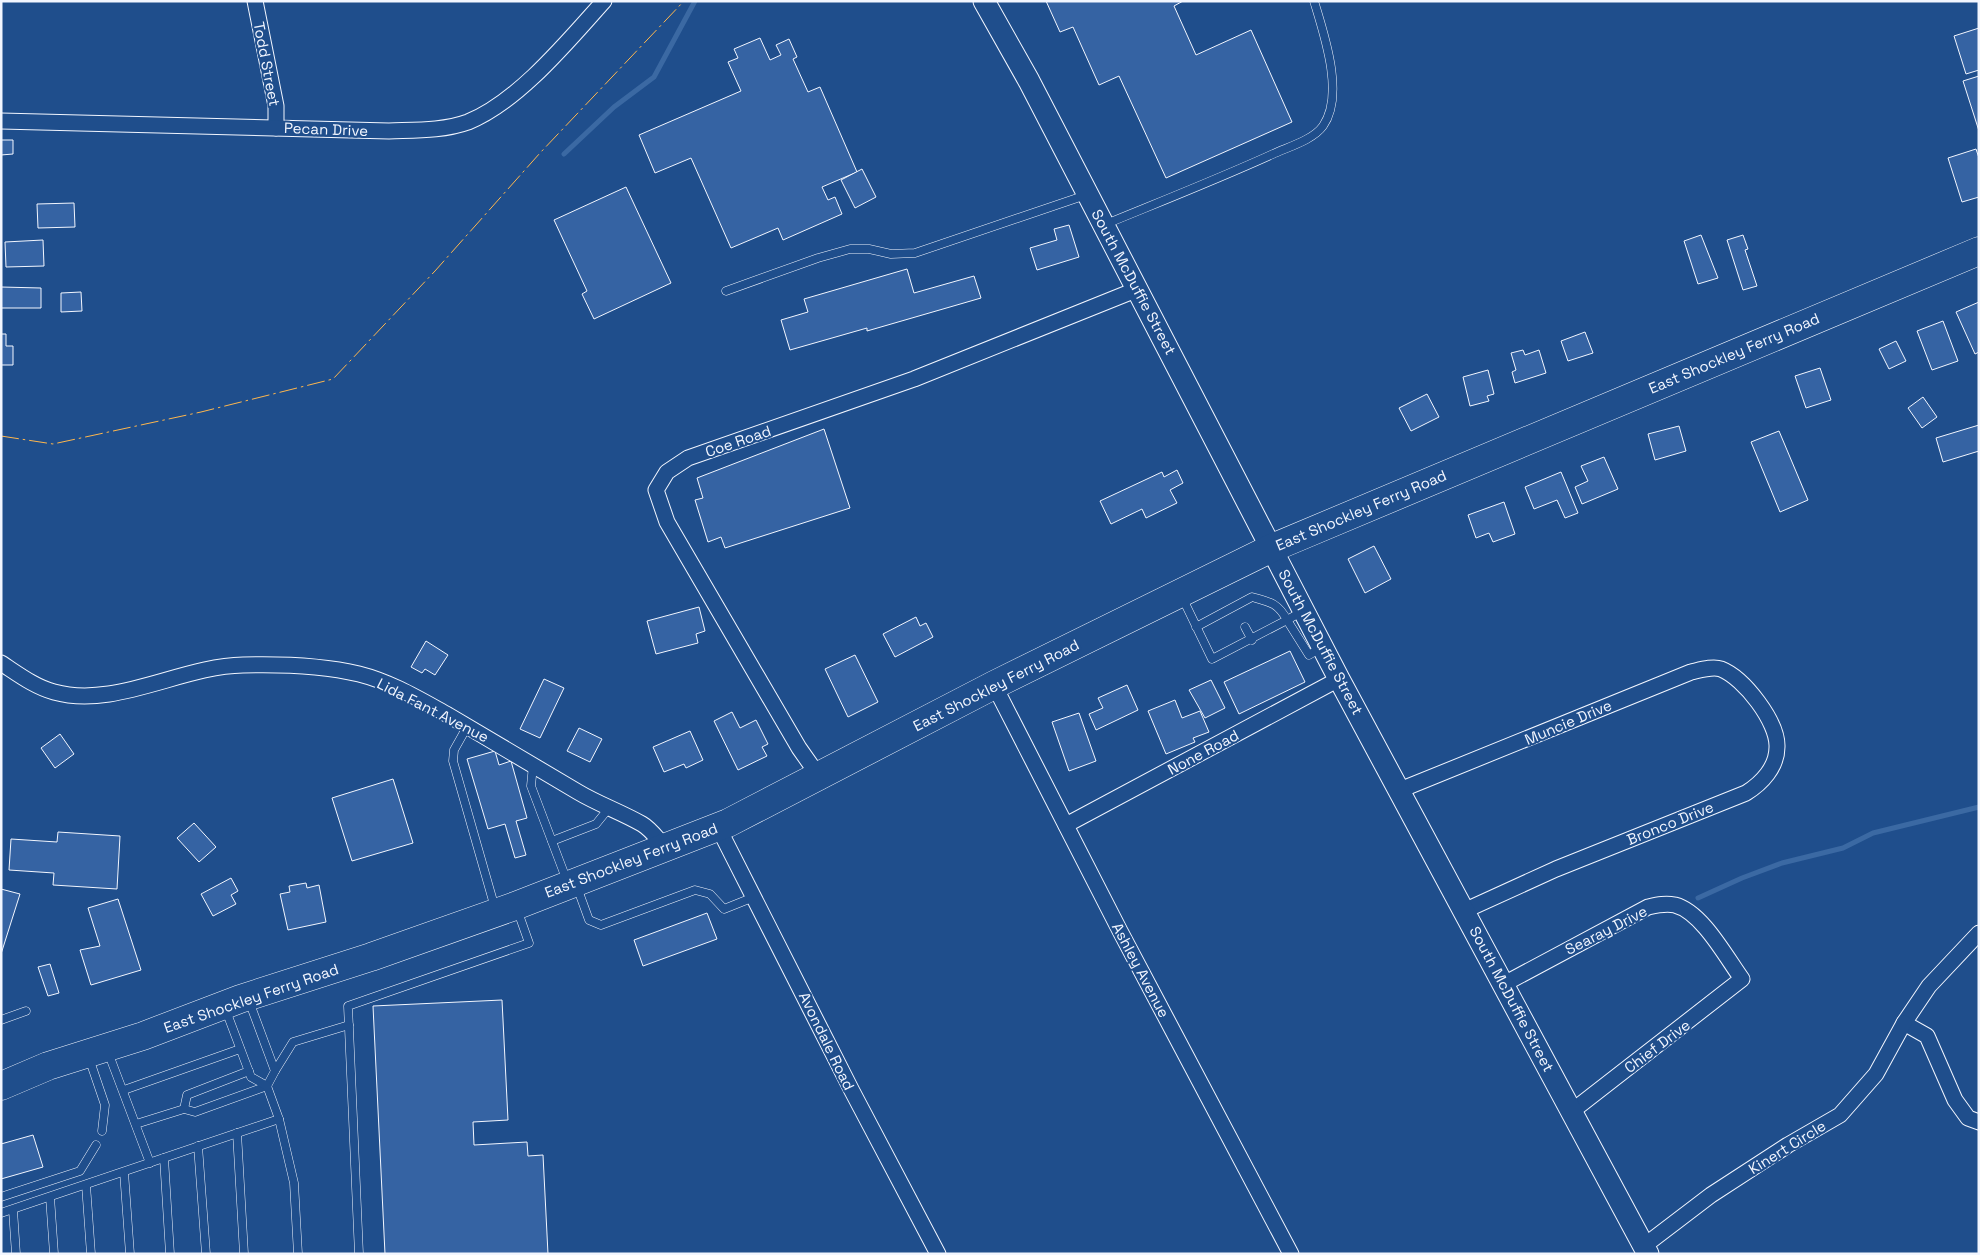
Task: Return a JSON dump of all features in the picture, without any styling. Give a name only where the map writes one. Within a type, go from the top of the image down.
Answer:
[{"type":"highway","name":"East Shockley Ferry Road","points":[[1,1086],[48,1066],[97,1051],[236,1001],[371,957],[506,909],[718,827],[994,685],[1272,548],[1979,252]]},
{"type":"street","name":"Todd Street","points":[[255,1],[276,106],[276,128]]},
{"type":"street","name":"Pecan Drive","points":[[1,121],[389,131],[442,128],[467,122],[501,104],[570,39],[604,1]]},
{"type":"street","name":"South McDuffie Street","points":[[984,1],[1029,81],[1272,548],[1296,615],[1323,646],[1466,910],[1571,1112],[1646,1250]]},
{"type":"street","name":"Coe Road","points":[[818,775],[799,748],[667,522],[656,490],[667,472],[688,458],[914,379],[1138,289]]},
{"type":"street","name":"Lida Fant Avenue","points":[[1,664],[53,692],[74,696],[104,694],[146,686],[183,674],[221,667],[280,665],[328,668],[360,674],[392,685],[609,808],[643,824],[666,848]]},
{"type":"street","name":"Muncie Drive","points":[[1400,790],[1691,672],[1720,668],[1737,678]]},
{"type":"street","name":"None Road","points":[[1066,825],[1339,678]]},
{"type":"street","name":"Bronco Drive","points":[[1466,910],[1556,869],[1746,793],[1759,785],[1769,773],[1777,748],[1774,733],[1757,700],[1737,678]]},
{"type":"street","name":"Ashley Avenue","points":[[994,685],[1291,1254]]},
{"type":"street","name":"Avondale Road","points":[[718,827],[852,1091],[938,1254]]},
{"type":"street","name":"Searay Drive","points":[[1504,984],[1648,907],[1663,904],[1676,905],[1700,921],[1742,979]]},
{"type":"street","name":"Kinert Circle","points":[[1646,1250],[1711,1195],[1788,1145],[1840,1115],[1876,1074],[1904,1023],[1929,986],[1979,933]]},
{"type":"street","name":"Chief Drive","points":[[1571,1112],[1742,979]]},
{"type":"street","points":[[1904,1023],[1927,1036],[1955,1100],[1968,1118],[1979,1122]]},
{"type":"lane","points":[[1104,225],[1221,178],[1305,139],[1322,127],[1331,106],[1332,73],[1314,1]]},
{"type":"lane","points":[[726,292],[818,258],[850,250],[869,249],[891,254],[914,252],[1088,194]]},
{"type":"lane","points":[[1180,593],[1212,659],[1252,640],[1296,615]]},
{"type":"lane","points":[[1196,627],[1235,609],[1252,597],[1267,601],[1296,615]]},
{"type":"lane","points":[[1246,628],[1252,640]]},
{"type":"lane","points":[[359,1254],[348,1006],[529,943],[506,909],[453,760],[454,750],[467,726]]},
{"type":"lane","points":[[533,765],[531,786],[552,841],[589,920],[601,925],[695,890],[710,894],[724,909],[754,897]]},
{"type":"lane","points":[[552,841],[596,824],[609,808]]},
{"type":"lane","points":[[236,1001],[240,1048],[248,1071],[251,1077],[267,1086],[279,1119],[294,1183],[298,1254]]},
{"type":"lane","points":[[236,1001],[275,1071]]},
{"type":"lane","points":[[1,1020],[26,1011]]},
{"type":"lane","points":[[136,1124],[184,1109],[195,1112],[267,1086],[293,1042],[349,1025]]},
{"type":"lane","points":[[124,1090],[240,1048]]},
{"type":"lane","points":[[97,1051],[124,1090],[150,1163]]},
{"type":"lane","points":[[97,1051],[105,1105],[102,1131]]},
{"type":"lane","points":[[184,1109],[187,1095],[248,1071]]},
{"type":"lane","points":[[1,1213],[279,1119]]},
{"type":"lane","points":[[237,1133],[244,1254]]},
{"type":"lane","points":[[1,1197],[80,1171],[96,1144]]},
{"type":"lane","points":[[198,1146],[206,1254]]},
{"type":"lane","points":[[164,1158],[170,1254]]},
{"type":"lane","points":[[124,1172],[130,1254]]},
{"type":"lane","points":[[86,1185],[91,1254]]},
{"type":"lane","points":[[50,1197],[54,1254]]},
{"type":"lane","points":[[12,1210],[16,1254]]},
{"type":"building","points":[[1046,1],[1183,1],[1174,6],[1196,55],[1251,30],[1292,122],[1166,178],[1119,76],[1099,85],[1073,27],[1060,32]]},
{"type":"building","points":[[1979,28],[1979,70],[1966,74],[1954,36]]},
{"type":"building","points":[[760,38],[770,60],[781,55],[776,45],[789,39],[797,57],[793,59],[808,92],[820,87],[857,172],[822,187],[828,200],[835,197],[842,214],[783,240],[778,228],[731,248],[691,158],[655,173],[639,135],[741,91],[728,62],[738,58],[734,49]]},
{"type":"building","points":[[1979,76],[1979,131],[1963,81]]},
{"type":"building","points":[[1,140],[13,140],[13,154],[1,155]]},
{"type":"building","points":[[1976,149],[1979,158],[1979,197],[1962,202],[1948,158]]},
{"type":"building","points":[[862,169],[876,197],[855,208],[841,180]]},
{"type":"building","points":[[626,187],[671,283],[594,319],[582,294],[587,291],[554,220]]},
{"type":"building","points":[[74,203],[75,227],[38,228],[37,204]]},
{"type":"building","points":[[1069,225],[1079,257],[1037,270],[1030,248],[1057,240],[1054,229]]},
{"type":"building","points":[[1701,235],[1718,278],[1698,284],[1684,241]]},
{"type":"building","points":[[1743,235],[1748,249],[1745,250],[1757,286],[1743,290],[1727,240]]},
{"type":"building","points":[[43,240],[44,266],[6,267],[5,242]]},
{"type":"building","points":[[907,269],[914,293],[974,276],[981,298],[867,331],[867,328],[790,350],[781,320],[808,312],[804,299]]},
{"type":"building","points":[[1,287],[41,288],[41,308],[1,308]]},
{"type":"building","points":[[81,292],[82,311],[61,312],[61,293]]},
{"type":"building","points":[[1979,302],[1979,352],[1975,354],[1956,312]]},
{"type":"building","points":[[1943,321],[1958,361],[1932,370],[1917,331]]},
{"type":"building","points":[[1585,332],[1593,353],[1568,361],[1561,341]]},
{"type":"building","points":[[1,334],[6,334],[6,346],[13,346],[13,365],[1,365]]},
{"type":"building","points":[[1896,341],[1906,361],[1889,369],[1879,349]]},
{"type":"building","points":[[1523,350],[1525,355],[1539,350],[1546,373],[1515,383],[1512,372],[1516,370],[1511,353]]},
{"type":"building","points":[[1820,368],[1831,400],[1806,408],[1795,376]]},
{"type":"building","points":[[1488,370],[1494,394],[1487,396],[1489,401],[1470,406],[1463,377]]},
{"type":"building","points":[[1427,394],[1439,417],[1411,431],[1399,408]]},
{"type":"building","points":[[1923,397],[1937,417],[1922,428],[1908,408]]},
{"type":"building","points":[[1979,425],[1979,451],[1943,462],[1936,438]]},
{"type":"building","points":[[1679,426],[1686,451],[1655,460],[1648,434]]},
{"type":"building","points":[[824,429],[850,508],[725,548],[721,537],[708,542],[695,500],[703,498],[697,478]]},
{"type":"building","points":[[1779,431],[1808,500],[1780,512],[1751,442]]},
{"type":"building","points":[[1604,457],[1618,489],[1582,504],[1575,487],[1588,481],[1581,466]]},
{"type":"building","points":[[1177,470],[1183,483],[1170,490],[1177,503],[1146,518],[1142,509],[1111,524],[1100,501],[1162,472],[1164,477]]},
{"type":"building","points":[[1561,472],[1578,513],[1565,518],[1557,500],[1534,509],[1525,487]]},
{"type":"building","points":[[1504,502],[1515,534],[1493,542],[1489,533],[1476,538],[1468,515]]},
{"type":"building","points":[[1374,546],[1391,579],[1365,593],[1348,559]]},
{"type":"building","points":[[699,607],[705,631],[696,634],[698,643],[656,654],[647,621]]},
{"type":"building","points":[[916,617],[920,626],[926,623],[933,637],[895,657],[883,634]]},
{"type":"building","points":[[426,641],[448,655],[435,675],[425,669],[422,673],[411,667]]},
{"type":"building","points":[[1290,651],[1305,682],[1239,714],[1224,682]]},
{"type":"building","points":[[855,655],[878,702],[848,717],[825,669]]},
{"type":"building","points":[[544,679],[564,688],[540,738],[520,729]]},
{"type":"building","points":[[1211,680],[1225,708],[1205,718],[1189,690]]},
{"type":"building","points":[[1127,685],[1138,710],[1096,730],[1089,714],[1103,708],[1098,698]]},
{"type":"building","points":[[1175,700],[1182,718],[1200,711],[1209,732],[1193,738],[1195,742],[1166,754],[1148,711]]},
{"type":"building","points":[[732,712],[740,728],[756,720],[768,744],[762,747],[767,756],[738,770],[714,721]]},
{"type":"building","points":[[1079,713],[1096,761],[1069,771],[1052,722]]},
{"type":"building","points":[[579,728],[602,739],[590,762],[567,751]]},
{"type":"building","points":[[690,731],[703,760],[686,768],[684,764],[664,772],[653,747]]},
{"type":"building","points":[[60,734],[74,754],[55,768],[41,748]]},
{"type":"building","points":[[495,751],[499,765],[511,761],[527,818],[516,821],[526,855],[515,858],[505,824],[488,829],[467,759]]},
{"type":"building","points":[[393,779],[413,843],[352,861],[332,798]]},
{"type":"building","points":[[194,823],[216,847],[199,862],[177,838]]},
{"type":"building","points":[[58,832],[120,836],[117,889],[53,885],[54,873],[9,870],[11,839],[57,842]]},
{"type":"building","points":[[231,878],[238,891],[231,895],[236,904],[213,916],[201,894]]},
{"type":"building","points":[[306,883],[307,888],[319,885],[326,922],[288,930],[280,894],[290,892],[289,886]]},
{"type":"building","points":[[1,889],[20,894],[1,954]]},
{"type":"building","points":[[118,899],[141,970],[91,985],[80,950],[100,946],[88,908]]},
{"type":"building","points":[[707,913],[717,939],[643,966],[634,940]]},
{"type":"building","points":[[50,964],[59,993],[48,996],[38,967]]},
{"type":"building","points":[[502,1000],[508,1120],[473,1122],[474,1145],[527,1142],[528,1156],[543,1155],[548,1254],[385,1254],[373,1006]]},
{"type":"building","points":[[33,1135],[43,1167],[1,1179],[1,1144]]},
{"type":"waterway","points":[[564,154],[614,107],[654,77],[695,1]]},
{"type":"waterway","points":[[1698,898],[1742,878],[1782,863],[1843,848],[1873,833],[1979,807]]},
{"type":"power","points":[[1,436],[53,444],[201,412],[333,379],[435,271],[540,153],[684,1]]}]
